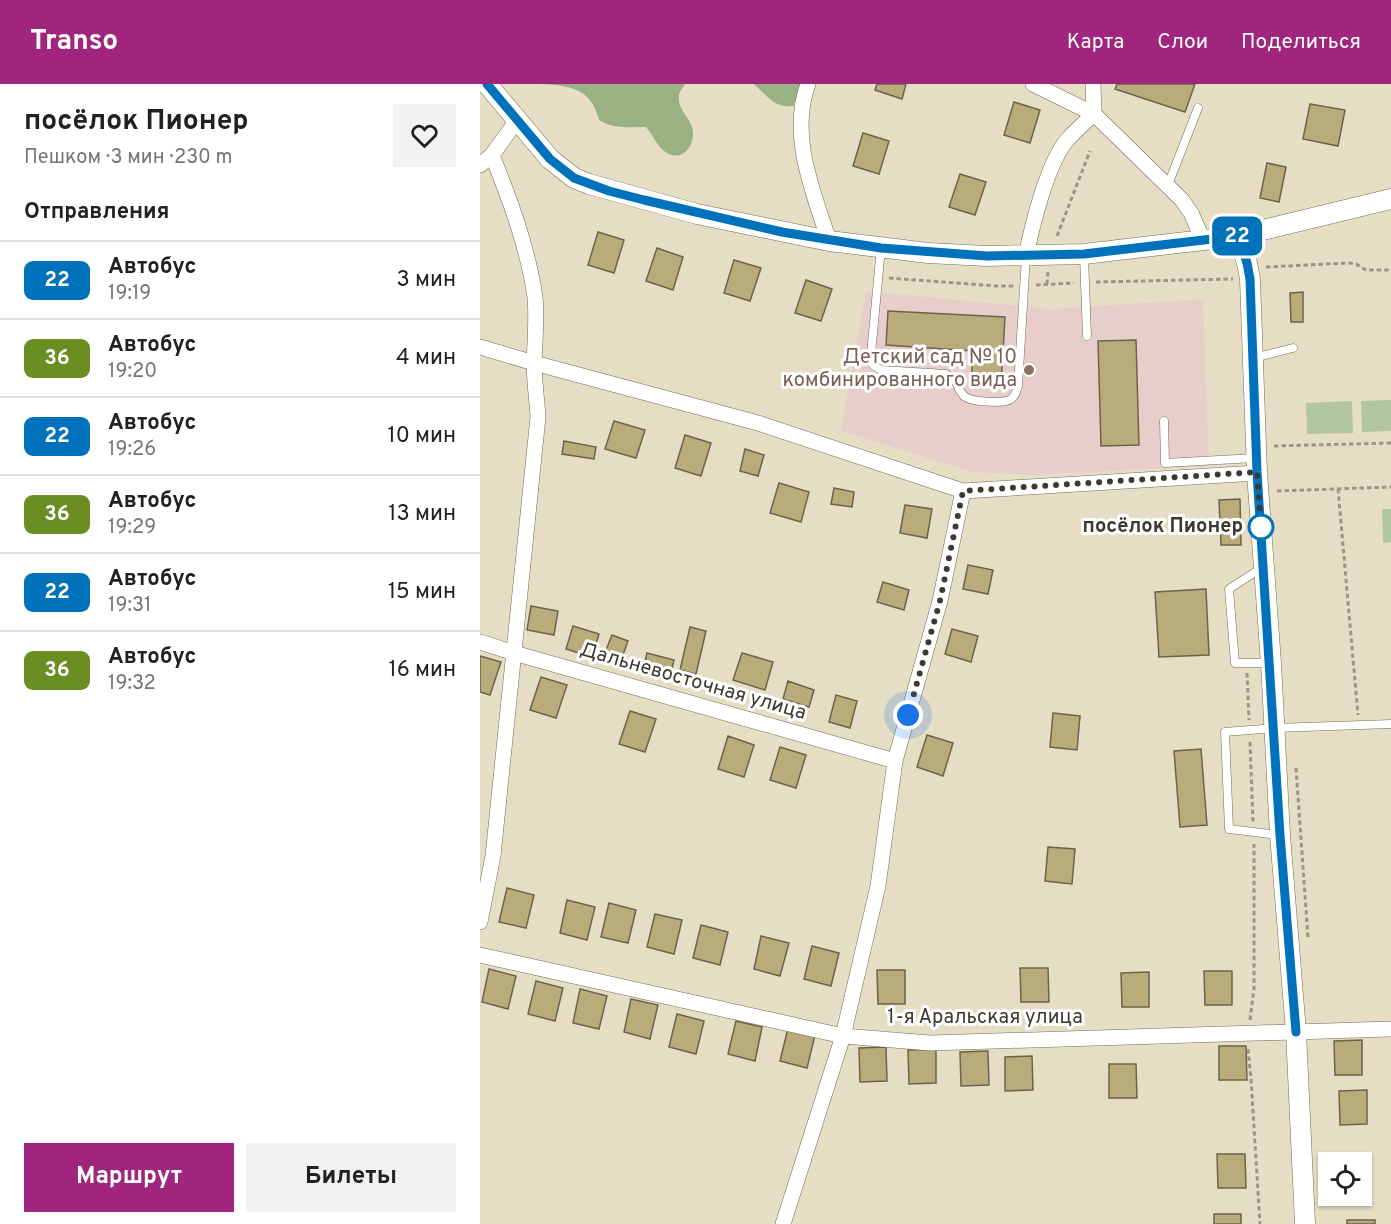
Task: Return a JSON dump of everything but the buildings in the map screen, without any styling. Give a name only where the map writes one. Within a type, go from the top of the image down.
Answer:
[{"type":"street","points":[[487,84],[561,169],[589,184],[697,214],[829,241],[881,248],[987,256],[1084,254],[1238,236],[1391,199]]},
{"type":"street","points":[[808,84],[801,109],[800,132],[814,192],[829,241]]},
{"type":"street","points":[[1033,84],[1094,114],[1168,185],[1191,213],[1203,240]]},
{"type":"street","points":[[1026,256],[1030,233],[1041,198],[1058,155],[1066,141],[1094,114],[1093,84]]},
{"type":"street","points":[[480,922],[493,856],[538,417],[534,363],[535,298],[530,268],[517,223],[486,160],[518,119]]},
{"type":"street","points":[[1238,236],[1250,279],[1253,358],[1262,459],[1264,566],[1280,835],[1296,1032],[1305,1224]]},
{"type":"street","points":[[480,347],[758,423],[963,491],[1262,459]]},
{"type":"street","points":[[783,1224],[843,1036],[878,886],[895,761],[940,601],[963,491]]},
{"type":"street","name":"Дальневосточная улица","points":[[480,642],[514,654],[895,761]]},
{"type":"street","name":"1-я Аральская улица","points":[[480,955],[843,1036],[930,1042],[1391,1029]]},
{"type":"lane","points":[[1168,185],[1198,108]]},
{"type":"lane","points":[[881,248],[871,354],[873,365],[881,370],[946,374],[954,378],[964,396],[971,399],[1000,402],[1010,400],[1015,395],[1018,386],[1026,256]]},
{"type":"lane","points":[[1084,254],[1087,336]]},
{"type":"lane","points":[[1253,358],[1293,348]]},
{"type":"lane","points":[[1164,421],[1165,463],[1262,459]]},
{"type":"lane","points":[[1264,566],[1229,589],[1235,663],[1271,663]]},
{"type":"lane","points":[[1280,835],[1229,829],[1226,732],[1391,724]]},
{"type":"path","points":[[1056,238],[1090,151]]},
{"type":"path","points":[[878,277],[997,286],[1250,279],[1262,278],[1265,267],[1348,263],[1356,264],[1365,270],[1391,270]]},
{"type":"path","points":[[1047,284],[1048,268]]},
{"type":"path","points":[[1262,459],[1391,443]]},
{"type":"path","points":[[1275,491],[1391,487]]},
{"type":"path","points":[[1338,489],[1359,726]]},
{"type":"path","points":[[1246,663],[1253,832],[1254,988],[1252,1014],[1246,1034],[1260,1224]]},
{"type":"path","points":[[1296,763],[1308,949]]},
{"type":"shaded area","name":"Детский сад № 10 комбинированного вида","points":[[866,291],[1050,309],[1203,299],[1209,466],[1033,475],[972,472],[841,431]]},
{"type":"green space","points":[[541,84],[685,84],[679,94],[679,101],[692,127],[693,139],[684,153],[673,155],[667,153],[658,145],[646,127],[622,127],[604,123],[599,120],[591,101],[585,95],[562,86]]},
{"type":"green space","points":[[754,84],[802,84],[793,106],[787,106],[771,100]]},
{"type":"green space","points":[[1391,400],[1391,431],[1362,432],[1361,401]]},
{"type":"green space","points":[[1352,401],[1353,433],[1307,434],[1306,403]]},
{"type":"green space","points":[[1382,509],[1391,509],[1391,542],[1383,543]]},
{"type":"bus line","name":"22","points":[[487,84],[550,159],[574,178],[609,191],[697,214],[782,232],[881,248],[987,256],[1084,254],[1238,236],[1250,279],[1257,472],[1280,835],[1296,1032]]},
{"type":"place","name":"Детский сад № 10 комбинированного вида","points":[[1029,370]]},
{"type":"place","name":"посёлок Пионер","points":[[1261,527]]},
{"type":"route","points":[[908,715],[940,601],[963,491],[1257,472],[1261,527]]}]
